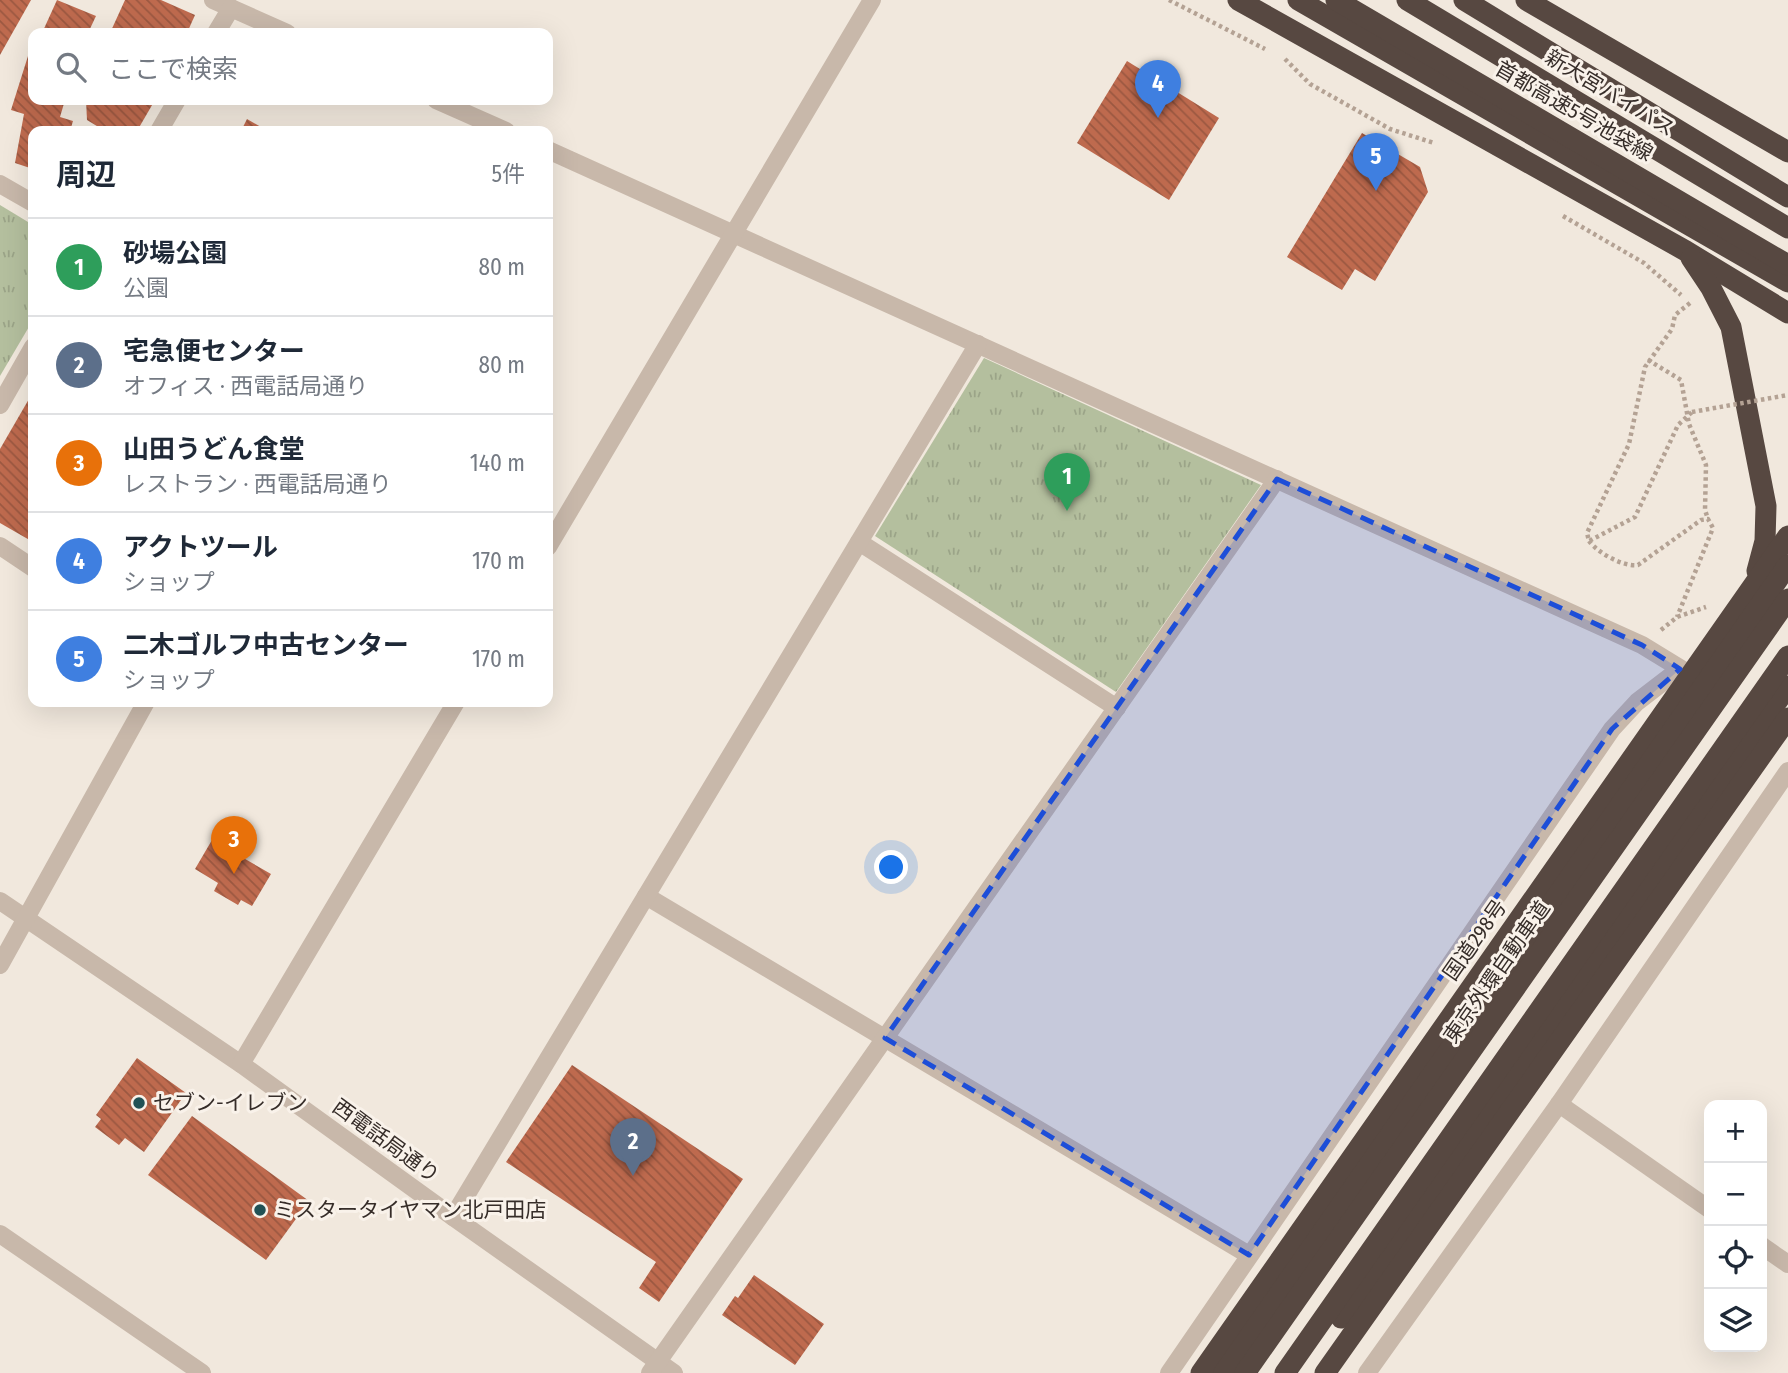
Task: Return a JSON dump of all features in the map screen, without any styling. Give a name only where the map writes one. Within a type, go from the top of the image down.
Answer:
[{"type":"highway","points":[[1238,0],[1686,251],[1788,313]]},
{"type":"highway","points":[[1298,0],[1788,282]]},
{"type":"highway","name":"首都高速5号池袋線","points":[[1336,0],[1788,265]]},
{"type":"highway","points":[[1357,0],[1788,251]]},
{"type":"highway","name":"新大宮バイパス","points":[[1407,0],[1788,228]]},
{"type":"highway","name":"首都高速5号池袋線","points":[[1423,0],[1788,218]]},
{"type":"highway","points":[[1464,0],[1788,197]]},
{"type":"highway","points":[[1526,0],[1788,152]]},
{"type":"highway","points":[[1686,251],[1711,288],[1731,327],[1766,506],[1765,541],[1751,590]]},
{"type":"highway","name":"国道298号","points":[[1201,1373],[1685,672],[1751,590],[1788,536]]},
{"type":"highway","points":[[1224,1373],[1788,565]]},
{"type":"highway","name":"東京外環自動車道","points":[[1245,1373],[1788,599]]},
{"type":"highway","points":[[1284,1373],[1788,656]]},
{"type":"highway","points":[[1301,1373],[1444,1177],[1545,1028],[1788,686]]},
{"type":"highway","points":[[1325,1373],[1788,718]]},
{"type":"street","points":[[213,0],[276,28]]},
{"type":"street","points":[[553,539],[872,0]]},
{"type":"street","points":[[219,28],[231,8]]},
{"type":"street","points":[[162,126],[174,105]]},
{"type":"street","points":[[445,105],[481,126]]},
{"type":"street","points":[[553,152],[1642,645],[1685,672],[1637,702],[1612,729],[1169,1373]]},
{"type":"street","points":[[0,184],[28,200]]},
{"type":"street","points":[[453,1217],[978,344]]},
{"type":"street","points":[[0,405],[28,356]]},
{"type":"street","points":[[654,1367],[1278,479]]},
{"type":"street","points":[[859,542],[1117,708]]},
{"type":"street","points":[[0,546],[28,565]]},
{"type":"street","points":[[0,965],[143,707]]},
{"type":"street","points":[[241,1064],[453,707]]},
{"type":"street","points":[[1367,1373],[1559,1104],[1788,771]]},
{"type":"street","points":[[646,896],[1249,1255]]},
{"type":"street","name":"西電話局通り","points":[[0,901],[241,1064],[654,1367],[674,1373]]},
{"type":"street","points":[[1559,1104],[1704,1206]]},
{"type":"street","points":[[0,1234],[202,1373]]},
{"type":"street","points":[[1767,1249],[1788,1264]]},
{"type":"path","points":[[1169,0],[1286,60],[1310,84],[1390,129],[1436,143]]},
{"type":"path","points":[[1552,210],[1644,263],[1690,303],[1695,311]]},
{"type":"path","points":[[1690,303],[1675,315],[1672,329],[1644,367],[1629,444],[1587,534],[1594,547],[1629,566],[1638,565],[1701,520],[1708,519]]},
{"type":"path","points":[[1648,360],[1681,380],[1706,465],[1705,510],[1713,528],[1677,617]]},
{"type":"path","points":[[1589,541],[1635,517],[1678,425],[1690,414],[1788,395]]},
{"type":"path","points":[[1724,405],[1727,418]]},
{"type":"path","points":[[1642,645],[1677,617],[1709,606]]},
{"type":"highlighted area","points":[[1277,479],[1642,645],[1680,669],[1612,729],[1249,1255],[885,1038]]},
{"type":"green space","points":[[0,205],[28,222],[28,328],[0,376]]},
{"type":"green space","points":[[984,358],[1261,485],[1116,692],[875,536]]},
{"type":"building","points":[[0,0],[31,0],[0,55]]},
{"type":"building","points":[[57,0],[96,16],[90,28],[44,28]]},
{"type":"building","points":[[125,0],[161,0],[195,15],[189,28],[112,28]]},
{"type":"building","points":[[28,56],[28,105],[64,105],[60,117],[73,121],[72,126],[28,126],[28,167],[15,163],[24,114],[11,110]]},
{"type":"building","points":[[1127,61],[1219,118],[1169,200],[1077,143]]},
{"type":"building","points":[[86,105],[152,105],[140,126],[97,126],[87,120]]},
{"type":"building","points":[[247,119],[259,126],[244,126]]},
{"type":"building","points":[[1362,133],[1420,167],[1428,192],[1375,281],[1355,269],[1342,290],[1287,257]]},
{"type":"building","points":[[28,401],[28,539],[0,523],[0,449]]},
{"type":"building","points":[[212,840],[271,874],[252,906],[241,900],[238,905],[214,891],[218,883],[195,869]]},
{"type":"building","points":[[137,1058],[186,1093],[144,1152],[125,1138],[119,1145],[95,1127],[101,1119],[96,1115]]},
{"type":"building","points":[[572,1065],[743,1179],[659,1302],[639,1288],[656,1262],[506,1162]]},
{"type":"building","points":[[192,1116],[309,1201],[266,1260],[148,1175]]},
{"type":"building","points":[[754,1275],[824,1324],[795,1365],[722,1315]]},
{"type":"place","name":"アクトツール","points":[[1158,118]]},
{"type":"place","name":"二木ゴルフ中古センター","points":[[1376,191]]},
{"type":"place","name":"砂場公園","points":[[1067,511]]},
{"type":"place","name":"山田うどん食堂","points":[[234,874]]},
{"type":"place","name":"セブン-イレブン","points":[[139,1103]]},
{"type":"place","name":"宅急便センター","points":[[633,1176]]},
{"type":"place","name":"ミスタータイヤマン北戸田店","points":[[260,1210]]}]
